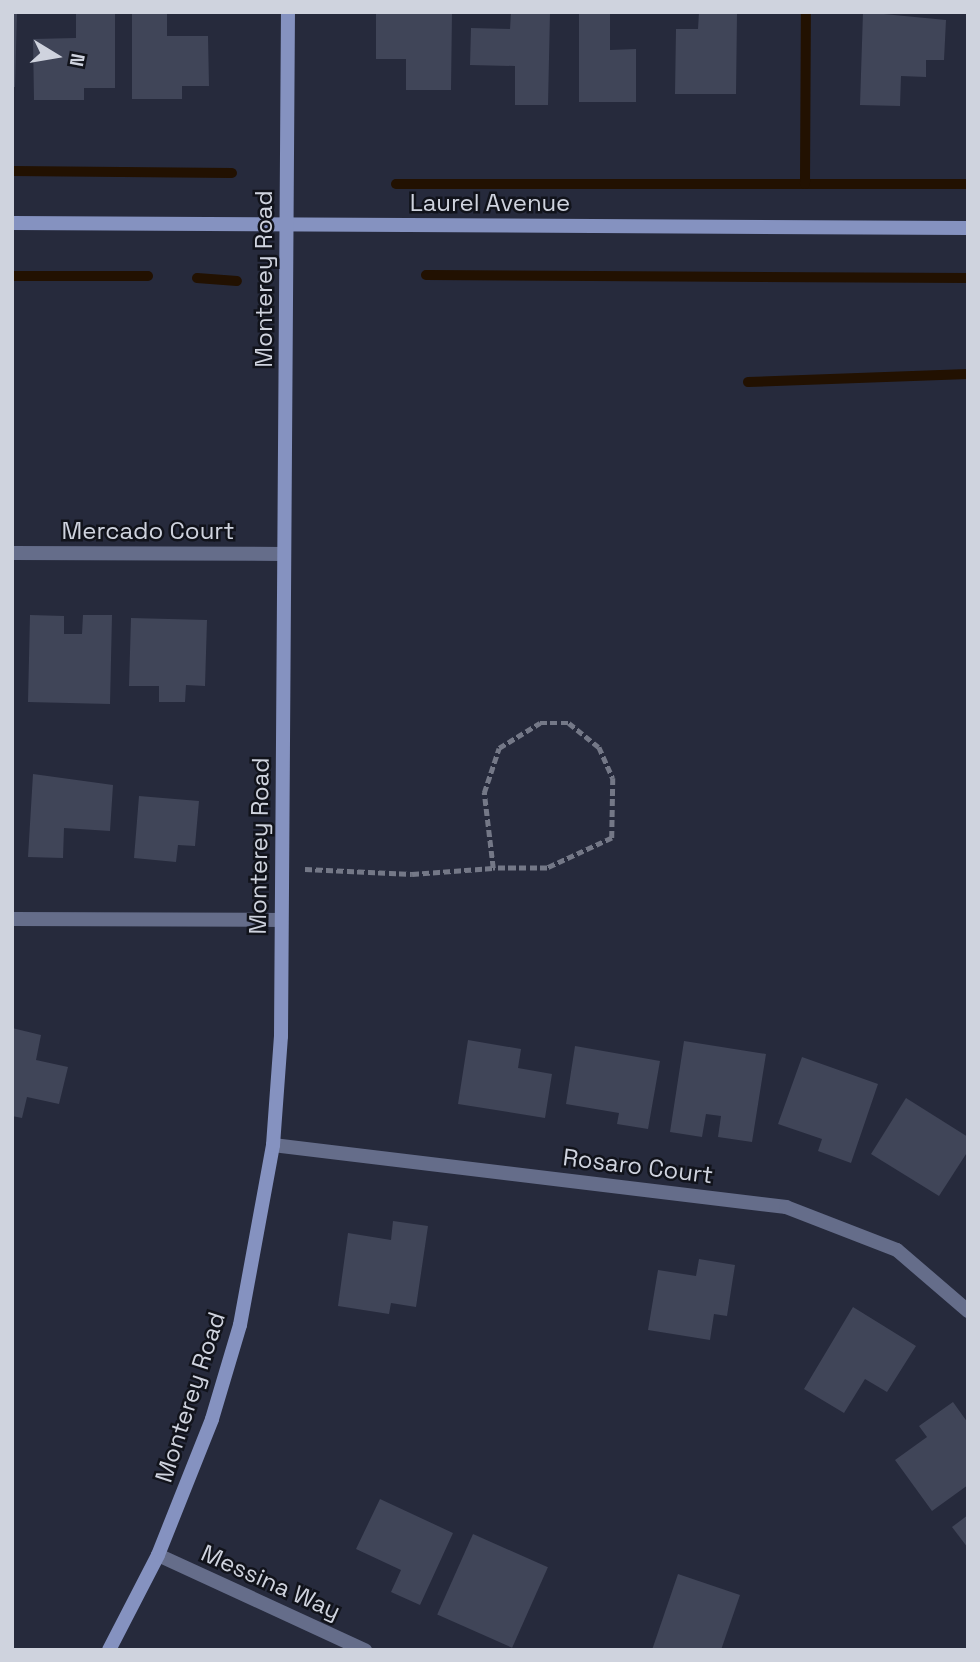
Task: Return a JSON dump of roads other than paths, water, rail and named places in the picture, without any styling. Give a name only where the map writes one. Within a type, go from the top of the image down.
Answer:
[{"type":"street","name":"Monterey Road","points":[[109,1650],[158,1555],[212,1419],[240,1325],[273,1145],[282,868],[288,12]]},
{"type":"street","name":"Laurel Avenue","points":[[12,223],[968,229]]},
{"type":"street","name":"Mercado Court","points":[[12,553],[284,554]]},
{"type":"street","points":[[12,919],[281,920]]},
{"type":"street","name":"Rosaro Court","points":[[273,1145],[786,1207],[897,1250],[968,1311]]},
{"type":"street","name":"Messina Way","points":[[158,1555],[365,1650]]},
{"type":"waterway","points":[[805,184],[806,12]]},
{"type":"waterway","points":[[12,171],[232,173]]},
{"type":"waterway","points":[[396,184],[968,184]]},
{"type":"waterway","points":[[426,275],[968,278]]},
{"type":"waterway","points":[[12,276],[148,276]]},
{"type":"waterway","points":[[197,278],[237,281]]},
{"type":"waterway","points":[[748,382],[968,374]]}]
